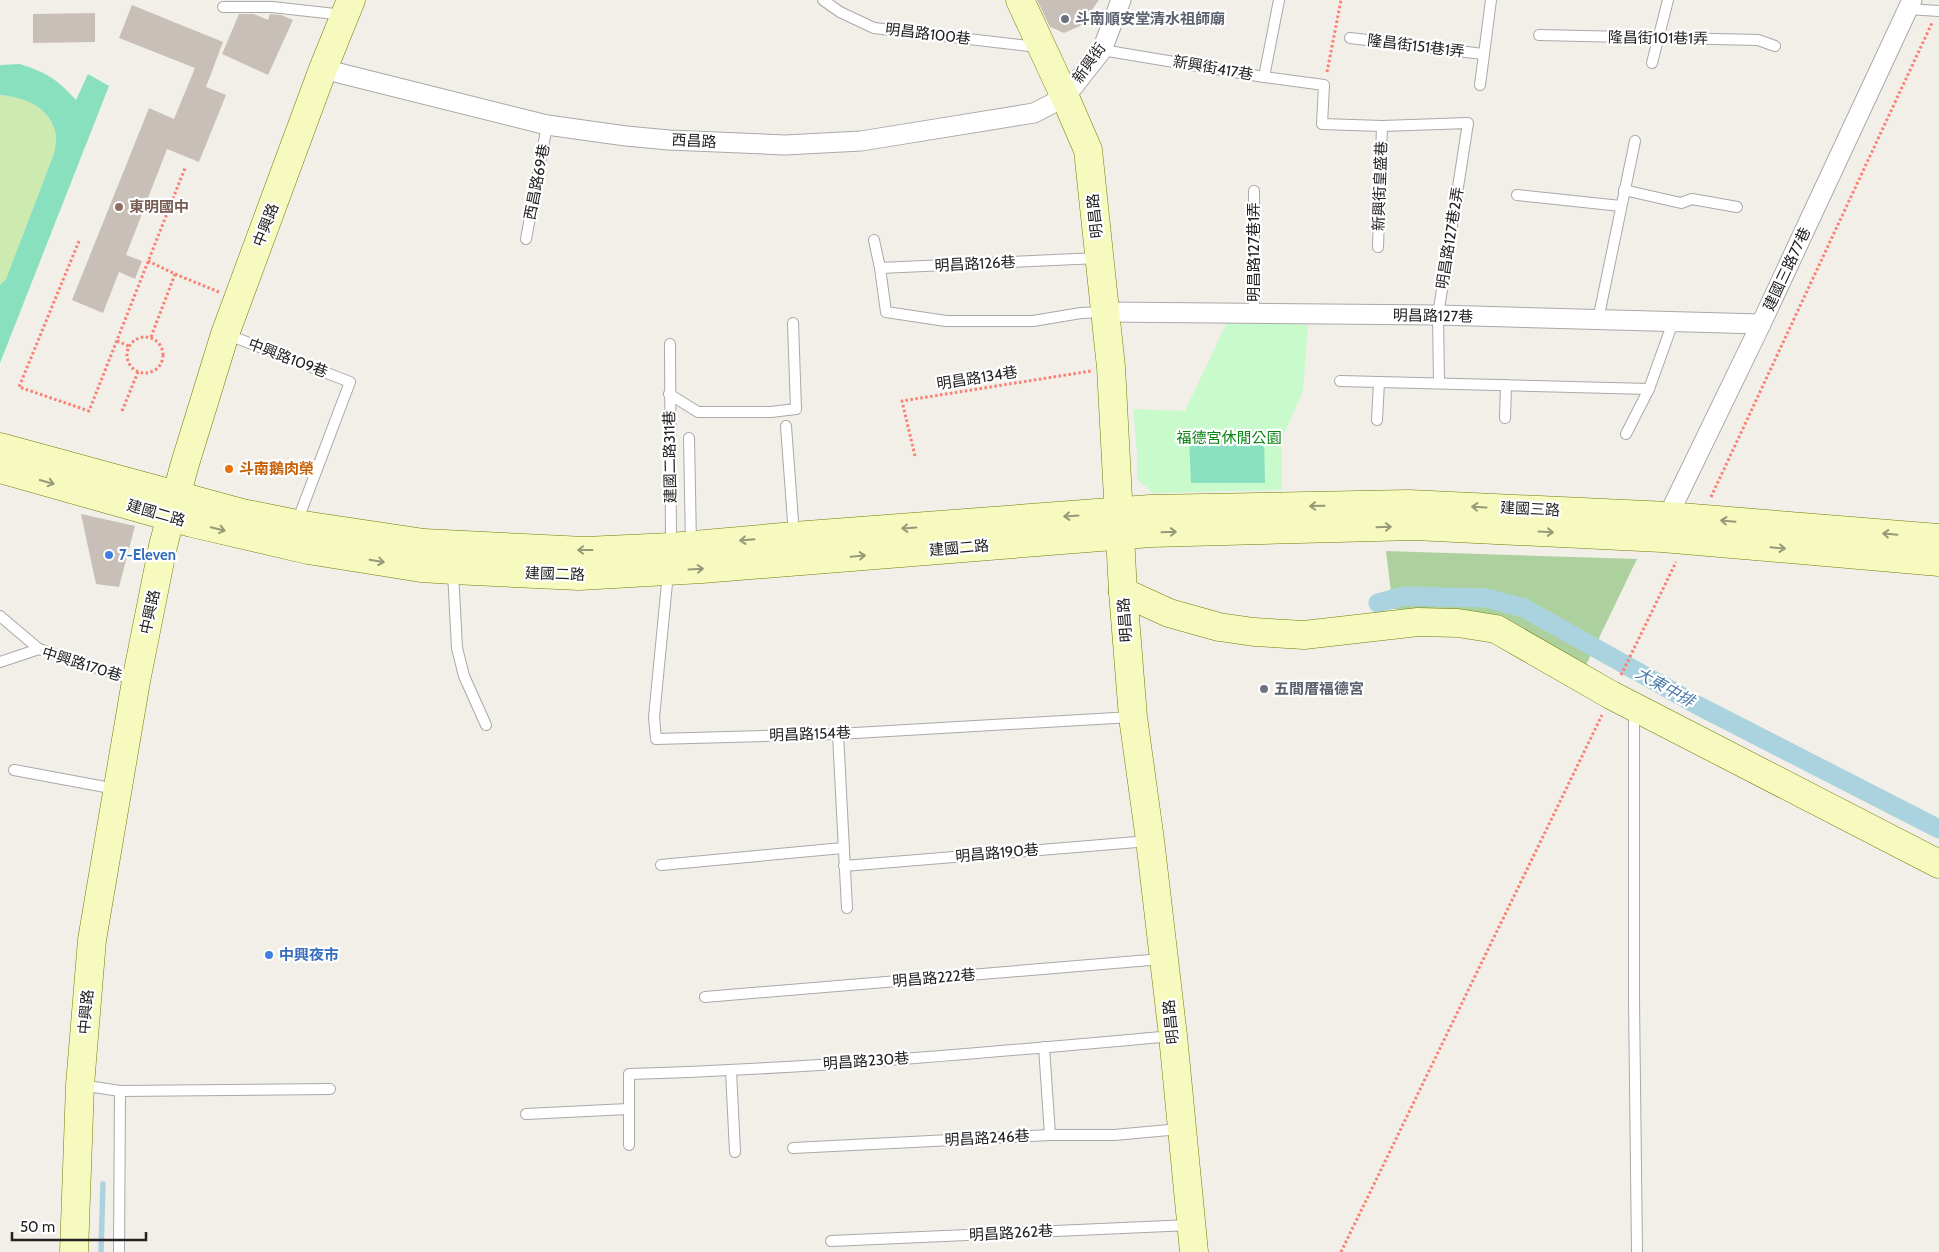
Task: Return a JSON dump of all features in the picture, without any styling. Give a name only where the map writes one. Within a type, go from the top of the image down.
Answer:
[{"type":"street","name":"明昌路","points":[[1020,0],[1066,97],[1088,150],[1111,367],[1123,592],[1133,717],[1150,840],[1173,1036],[1180,1129],[1194,1252]]},
{"type":"street","name":"新興街","points":[[1066,97],[1102,50],[1121,0]]},
{"type":"street","name":"建國三路77巷","points":[[1665,527],[1910,4]]},
{"type":"street","name":"中興路","points":[[74,1252],[80,1085],[92,940],[136,681],[173,506],[226,334],[323,69],[348,8]]},
{"type":"street","name":"西昌路","points":[[323,69],[547,125],[678,141],[785,144],[860,141],[1034,113],[1066,97]]},
{"type":"street","name":"明昌路127巷","points":[[1105,312],[1438,315],[1761,324]]},
{"type":"street","name":"建國二路","points":[[0,447],[308,550],[421,568],[579,576],[674,556],[794,536],[1120,523]]},
{"type":"street","name":"建國二路","points":[[0,469],[173,506],[242,514],[424,544],[674,556],[1120,523]]},
{"type":"street","name":"建國三路","points":[[1120,523],[1150,510],[1409,504],[1696,530],[1939,562]]},
{"type":"street","name":"建國三路","points":[[1696,530],[1939,538]]},
{"type":"street","points":[[1123,592],[1169,612],[1219,627],[1254,632],[1304,635],[1418,622],[1458,623],[1496,629],[1623,691],[1939,864]]},
{"type":"lane","name":"明昌路100巷","points":[[822,0],[840,12],[874,28],[1041,47]]},
{"type":"lane","points":[[1264,77],[1279,0]]},
{"type":"lane","points":[[1480,86],[1482,54],[1491,0]]},
{"type":"lane","points":[[1652,63],[1668,0]]},
{"type":"lane","points":[[1910,4],[1938,11]]},
{"type":"lane","points":[[223,7],[348,8]]},
{"type":"lane","name":"隆昌街101巷1弄","points":[[1539,35],[1758,40],[1775,46]]},
{"type":"lane","name":"隆昌街151巷1弄","points":[[1350,38],[1482,54]]},
{"type":"lane","name":"新興街417巷","points":[[1102,50],[1324,85]]},
{"type":"lane","name":"新興街皇盛巷","points":[[1324,85],[1322,124],[1382,126],[1468,123]]},
{"type":"lane","name":"明昌路127巷2弄","points":[[1439,383],[1438,315],[1468,123]]},
{"type":"lane","name":"西昌路69巷","points":[[526,239],[547,125]]},
{"type":"lane","name":"新興街皇盛巷","points":[[1378,247],[1382,126]]},
{"type":"lane","points":[[1598,320],[1635,141]]},
{"type":"lane","points":[[1624,190],[1681,203],[1692,199],[1737,207]]},
{"type":"lane","name":"明昌路127巷1弄","points":[[1254,191],[1254,313]]},
{"type":"lane","points":[[1517,195],[1621,206]]},
{"type":"lane","points":[[874,240],[886,312],[946,321],[1033,321],[1081,313],[1105,312]]},
{"type":"lane","name":"明昌路126巷","points":[[880,268],[1099,258]]},
{"type":"lane","points":[[1626,434],[1649,389],[1673,322]]},
{"type":"lane","points":[[669,394],[698,412],[771,412],[796,409],[793,323]]},
{"type":"lane","name":"中興路109巷","points":[[226,334],[350,382],[296,524]]},
{"type":"lane","name":"建國二路311巷","points":[[670,344],[669,394],[674,556]]},
{"type":"lane","points":[[1340,381],[1649,389]]},
{"type":"lane","points":[[1378,382],[1378,420]]},
{"type":"lane","points":[[1505,418],[1506,385]]},
{"type":"lane","points":[[786,426],[794,536]]},
{"type":"lane","points":[[674,556],[689,438]]},
{"type":"lane","name":"明昌路154巷","points":[[674,556],[654,717],[656,739],[838,734],[1133,717]]},
{"type":"lane","points":[[453,570],[457,648],[464,676],[486,725]]},
{"type":"lane","points":[[0,616],[39,649]]},
{"type":"lane","name":"中興路170巷","points":[[0,662],[39,649],[136,681]]},
{"type":"lane","points":[[1623,691],[1634,999],[1637,1252]]},
{"type":"lane","points":[[838,734],[847,908]]},
{"type":"lane","points":[[14,770],[117,789]]},
{"type":"lane","name":"明昌路190巷","points":[[844,866],[1150,840]]},
{"type":"lane","points":[[661,865],[843,848]]},
{"type":"lane","name":"明昌路222巷","points":[[705,997],[1163,959]]},
{"type":"lane","name":"明昌路230巷","points":[[629,1145],[629,1074],[731,1071],[1044,1048],[1173,1036]]},
{"type":"lane","points":[[1044,1048],[1050,1135]]},
{"type":"lane","points":[[731,1071],[735,1152]]},
{"type":"lane","points":[[80,1085],[120,1091],[330,1089]]},
{"type":"lane","points":[[119,1252],[120,1091]]},
{"type":"lane","points":[[526,1114],[628,1109]]},
{"type":"lane","name":"明昌路246巷","points":[[794,1148],[1050,1135],[1114,1135],[1180,1129]]},
{"type":"lane","name":"明昌路262巷","points":[[831,1241],[1191,1225]]},
{"type":"path","points":[[1324,85],[1341,0]]},
{"type":"path","points":[[1341,1252],[1623,691],[1630,656],[1672,567],[1696,530],[1938,11]]},
{"type":"path","points":[[79,241],[19,387],[89,412],[185,168]]},
{"type":"path","points":[[148,261],[238,300]]},
{"type":"path","points":[[151,337],[175,274]]},
{"type":"path","points":[[151,337],[160,344],[162,361],[159,366],[150,372],[138,372],[129,364],[126,358],[129,346],[138,338],[151,337]]},
{"type":"path","points":[[117,341],[129,346]]},
{"type":"path","name":"明昌路134巷","points":[[915,456],[902,402],[1111,367]]},
{"type":"path","points":[[122,411],[138,372]]},
{"type":"green space","points":[[20,64],[37,70],[51,78],[76,100],[88,74],[109,86],[0,363],[0,285],[6,279],[55,151],[56,141],[56,133],[52,122],[41,109],[18,98],[0,95],[0,65]]},
{"type":"green space","points":[[0,95],[18,98],[41,109],[52,122],[56,138],[55,151],[6,279],[0,285]]},
{"type":"green space","name":"福德宮休閒公園","points":[[1227,322],[1308,325],[1303,391],[1282,438],[1282,490],[1153,493],[1137,479],[1133,409],[1185,411]]},
{"type":"green space","points":[[1189,439],[1264,439],[1265,483],[1191,483]]},
{"type":"green space","points":[[1386,551],[1637,559],[1586,665],[1492,617],[1393,609]]},
{"type":"building","name":"斗南順安堂清水祖師廟","points":[[1037,0],[1099,0],[1080,26],[1064,33],[1050,27]]},
{"type":"building","points":[[132,5],[223,42],[206,87],[226,95],[199,162],[167,149],[126,255],[142,261],[135,279],[119,272],[103,313],[72,300],[149,108],[174,119],[195,68],[119,38]]},
{"type":"building","points":[[95,13],[95,42],[33,43],[33,14]]},
{"type":"building","points":[[239,14],[254,14],[268,20],[270,14],[281,15],[293,20],[268,75],[222,54]]},
{"type":"building","name":"7-Eleven","points":[[81,514],[135,526],[119,587],[96,584]]},
{"type":"waterway","name":"大東中排","points":[[1378,603],[1404,596],[1487,598],[1524,608],[1699,706],[1939,829]]},
{"type":"waterway","points":[[101,1252],[103,1184]]},
{"type":"place","name":"斗南順安堂清水祖師廟","points":[[1065,19]]},
{"type":"place","name":"東明國中","points":[[119,207]]},
{"type":"place","name":"斗南鵝肉榮","points":[[229,469]]},
{"type":"place","name":"7-Eleven","points":[[109,555]]},
{"type":"place","name":"五間厝福德宮","points":[[1264,689]]},
{"type":"place","name":"中興夜市","points":[[269,955]]}]
